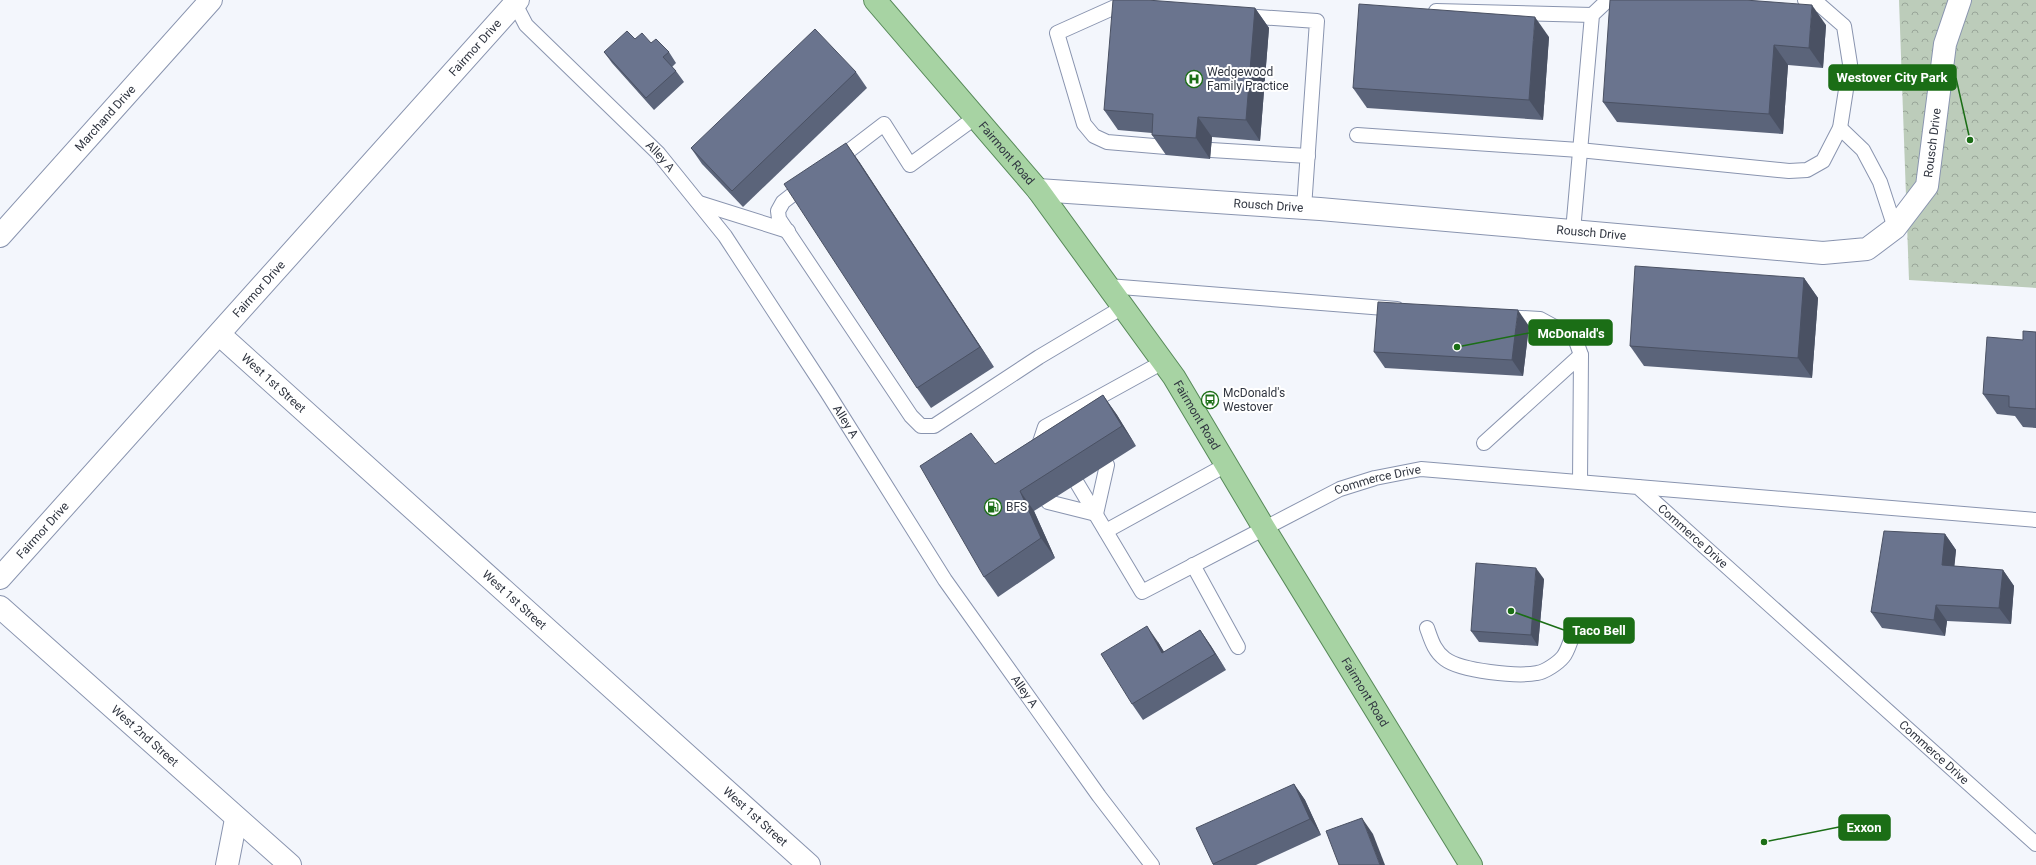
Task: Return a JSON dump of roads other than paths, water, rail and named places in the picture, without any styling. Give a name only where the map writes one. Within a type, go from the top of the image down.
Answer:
[{"type":"main road","name":"Fairmont Road","points":[[875,0],[1038,190],[1174,377],[1466,863]]},
{"type":"street","name":"Marchand Drive","points":[[0,236],[211,0]]},
{"type":"street","name":"Rousch Drive","points":[[1038,190],[1304,208],[1823,253],[1866,249],[1895,228],[1927,186],[1945,44],[1960,0]]},
{"type":"street","name":"Fairmor Drive","points":[[0,578],[220,335],[515,1]]},
{"type":"street","name":"West 1st Street","points":[[220,335],[809,865]]},
{"type":"street","name":"West 2nd Street","points":[[0,607],[236,819],[290,865]]},
{"type":"street","points":[[227,865],[236,819]]},
{"type":"lane","points":[[1573,231],[1592,15],[1608,0]]},
{"type":"lane","points":[[1357,135],[1579,150],[1789,171],[1807,170],[1823,162],[1840,128],[1850,64],[1844,26],[1821,6],[1805,0]]},
{"type":"lane","name":"Alley A","points":[[515,1],[526,25],[658,153],[725,236],[823,385],[945,580],[1099,796],[1152,865]]},
{"type":"lane","points":[[1146,9],[1114,7],[1057,33],[1084,124],[1094,136],[1107,142],[1166,146]]},
{"type":"lane","points":[[1426,10],[1592,15]]},
{"type":"lane","points":[[1232,15],[1317,21],[1304,208]]},
{"type":"lane","points":[[976,118],[910,165],[884,124],[783,202],[778,211],[780,219],[911,416],[921,426],[934,426],[1039,357],[1123,307]]},
{"type":"lane","points":[[1840,128],[1863,150],[1880,182],[1895,228]]},
{"type":"lane","points":[[1211,150],[1308,156]]},
{"type":"lane","points":[[699,203],[788,231]]},
{"type":"lane","points":[[1108,286],[1413,310]]},
{"type":"lane","points":[[1493,316],[1540,319],[1575,338],[1581,355],[1582,448],[1580,482]]},
{"type":"lane","points":[[1484,443],[1581,355]]},
{"type":"lane","points":[[1033,463],[1045,427],[1163,362]]},
{"type":"lane","points":[[1045,427],[1067,430]]},
{"type":"lane","points":[[1045,427],[1055,446]]},
{"type":"lane","points":[[1096,514],[1107,465]]},
{"type":"lane","points":[[1077,484],[1106,531],[1226,465]]},
{"type":"lane","name":"Commerce Drive","points":[[1106,531],[1142,592],[1340,489],[1375,478],[1421,469],[1638,487],[2036,844]]},
{"type":"lane","points":[[1638,487],[2036,520]]},
{"type":"lane","points":[[1048,502],[1096,514]]},
{"type":"lane","points":[[1192,565],[1238,647]]},
{"type":"lane","points":[[1426,628],[1434,648],[1445,659],[1476,670],[1507,674],[1538,673],[1552,666],[1563,657],[1573,634]]},
{"type":"place","name":"Wedgewood Family Practice","points":[[1194,79]]},
{"type":"place","name":"Westover City Park","points":[[1970,140]]},
{"type":"place","name":"McDonald's","points":[[1457,347]]},
{"type":"place","name":"McDonald's Westover","points":[[1210,400]]},
{"type":"place","name":"BFS","points":[[993,507]]},
{"type":"place","name":"Taco Bell","points":[[1511,611]]},
{"type":"place","name":"Exxon","points":[[1764,842]]}]
